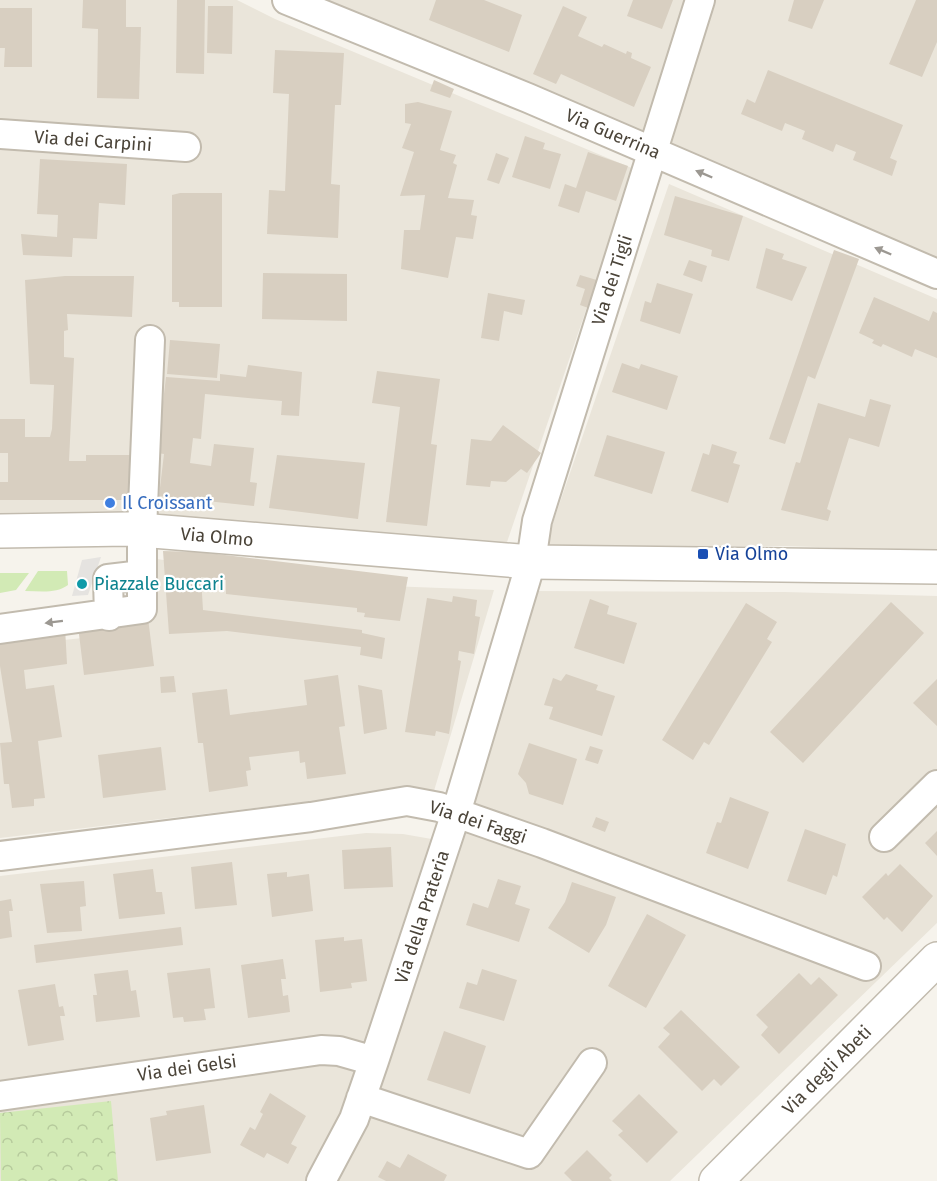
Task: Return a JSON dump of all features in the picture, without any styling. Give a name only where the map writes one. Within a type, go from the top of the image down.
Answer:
[{"type":"street","name":"Via Guerrina","points":[[287,0],[653,151],[937,274]]},
{"type":"street","name":"Via dei Tigli","points":[[531,562],[537,521],[700,0]]},
{"type":"street","name":"Via dei Carpini","points":[[0,134],[186,147]]},
{"type":"street","points":[[0,629],[109,616],[108,579],[142,575],[150,340]]},
{"type":"street","name":"Via Olmo","points":[[0,531],[142,530],[531,562],[937,567]]},
{"type":"street","name":"Via della Prateria","points":[[321,1181],[354,1119],[374,1061],[456,813],[531,562]]},
{"type":"street","points":[[884,837],[937,785]]},
{"type":"street","name":"Via dei Faggi","points":[[0,856],[311,817],[407,801],[456,813],[866,966]]},
{"type":"street","name":"Via degli Abeti","points":[[716,1181],[937,959]]},
{"type":"street","name":"Via dei Gelsi","points":[[0,1095],[321,1050],[339,1051],[374,1061]]},
{"type":"street","points":[[361,1098],[529,1154],[592,1063]]},
{"type":"shaded area","points":[[0,0],[237,0],[275,19],[634,169],[506,545],[247,527],[145,511],[0,513]]},
{"type":"shaded area","points":[[328,0],[937,0],[937,260],[913,248]]},
{"type":"shaded area","points":[[669,184],[937,299],[937,551],[786,546],[545,546]]},
{"type":"shaded area","points":[[101,557],[88,595],[72,596],[82,560]]},
{"type":"shaded area","points":[[157,559],[241,572],[362,585],[494,590],[431,801],[364,795],[0,838],[0,647],[119,634],[148,609]]},
{"type":"shaded area","points":[[533,591],[785,592],[937,596],[937,923],[670,1181],[0,1181],[0,876],[366,833],[403,834],[443,841]]},
{"type":"green space","points":[[38,571],[67,571],[68,585],[53,591],[25,591]]},
{"type":"green space","points":[[0,573],[29,573],[16,590],[0,593]]},
{"type":"green space","points":[[111,1101],[118,1181],[1,1181],[0,1113]]},
{"type":"building","points":[[83,0],[126,0],[126,27],[141,27],[139,99],[97,98],[98,29],[82,28]]},
{"type":"building","points":[[177,0],[205,0],[204,74],[176,73]]},
{"type":"building","points":[[436,0],[484,0],[522,15],[509,52],[429,20]]},
{"type":"building","points":[[633,0],[673,0],[662,29],[627,16]]},
{"type":"building","points":[[794,0],[824,0],[812,29],[788,21]]},
{"type":"building","points":[[916,0],[937,0],[937,42],[922,77],[889,64]]},
{"type":"building","points":[[208,6],[233,6],[232,54],[207,53]]},
{"type":"building","points":[[563,6],[587,17],[578,36],[602,47],[604,44],[626,54],[627,51],[632,53],[631,58],[651,67],[634,107],[561,74],[556,84],[533,74]]},
{"type":"building","points":[[0,8],[32,8],[32,67],[4,67],[5,48],[0,48]]},
{"type":"building","points":[[275,50],[344,53],[341,105],[335,105],[331,184],[340,185],[338,238],[267,234],[269,190],[285,191],[289,94],[273,93]]},
{"type":"building","points":[[768,70],[903,125],[890,158],[897,161],[892,176],[853,160],[856,152],[836,144],[833,152],[802,139],[805,131],[785,123],[782,131],[741,114],[747,99],[755,103]]},
{"type":"building","points":[[434,80],[454,89],[450,98],[430,91]]},
{"type":"building","points":[[418,102],[452,111],[440,150],[456,155],[453,163],[457,165],[448,198],[474,200],[471,215],[477,216],[473,239],[456,237],[448,278],[401,269],[404,230],[420,230],[425,195],[400,196],[414,152],[402,148],[411,124],[405,123],[405,104]]},
{"type":"building","points":[[525,136],[545,143],[543,149],[561,154],[550,189],[512,177]]},
{"type":"building","points":[[588,152],[628,166],[616,201],[586,191],[579,213],[558,206],[565,184],[576,188]]},
{"type":"building","points":[[496,153],[509,158],[499,184],[487,180]]},
{"type":"building","points":[[40,159],[127,164],[125,205],[99,203],[97,239],[73,238],[72,257],[23,255],[21,234],[57,237],[58,215],[37,214]]},
{"type":"building","points":[[222,193],[222,307],[179,307],[179,302],[172,302],[172,195]]},
{"type":"building","points":[[675,196],[743,216],[729,261],[711,256],[712,250],[664,235]]},
{"type":"building","points":[[766,248],[784,254],[782,259],[807,267],[792,301],[756,288]]},
{"type":"building","points":[[834,250],[859,259],[815,379],[808,376],[785,444],[769,439]]},
{"type":"building","points":[[689,260],[707,266],[702,282],[683,275]]},
{"type":"building","points":[[263,273],[347,274],[347,321],[262,319]]},
{"type":"building","points":[[580,275],[600,281],[591,309],[580,305],[585,289],[576,286]]},
{"type":"building","points":[[65,276],[134,276],[132,317],[67,314],[68,330],[64,331],[64,357],[74,358],[69,461],[86,461],[86,455],[135,455],[138,500],[0,500],[0,482],[8,482],[8,453],[0,453],[0,419],[25,419],[25,437],[50,437],[52,429],[54,385],[30,384],[25,280]]},
{"type":"building","points":[[657,283],[693,294],[680,334],[640,321],[645,301],[651,303]]},
{"type":"building","points":[[488,293],[525,300],[522,315],[504,311],[499,341],[481,338]]},
{"type":"building","points":[[874,297],[929,321],[933,311],[937,313],[937,358],[915,349],[912,357],[883,344],[881,347],[872,343],[874,340],[859,333]]},
{"type":"building","points":[[170,340],[220,344],[217,378],[167,374]]},
{"type":"building","points":[[622,363],[639,369],[641,364],[678,376],[667,410],[612,392]]},
{"type":"building","points":[[248,365],[302,372],[299,416],[281,415],[282,401],[205,394],[201,439],[193,438],[190,463],[211,466],[214,444],[254,448],[250,482],[257,483],[254,506],[159,496],[164,454],[157,453],[166,377],[220,381],[220,374],[246,377]]},
{"type":"building","points":[[377,371],[440,379],[431,444],[437,445],[427,526],[386,522],[400,407],[372,403]]},
{"type":"building","points":[[870,399],[891,405],[879,447],[849,438],[827,509],[831,511],[828,521],[781,510],[796,462],[800,463],[818,403],[865,417]]},
{"type":"building","points":[[503,425],[541,453],[527,473],[521,469],[506,482],[491,481],[490,487],[466,485],[471,439],[491,441]]},
{"type":"building","points":[[607,435],[665,452],[652,494],[594,476]]},
{"type":"building","points":[[712,444],[737,452],[733,463],[740,465],[728,503],[691,491],[703,453],[709,455]]},
{"type":"building","points":[[277,455],[365,463],[358,519],[269,508]]},
{"type":"building","points":[[163,551],[200,552],[408,577],[400,621],[364,617],[365,613],[357,612],[357,608],[226,594],[226,580],[201,577],[203,610],[362,630],[362,633],[385,638],[382,659],[360,655],[361,647],[227,631],[169,634]]},
{"type":"building","points":[[453,596],[477,600],[475,616],[480,617],[474,654],[459,651],[458,660],[461,661],[449,734],[436,731],[435,736],[405,732],[427,598],[452,602]]},
{"type":"building","points":[[590,599],[609,606],[607,614],[637,623],[624,664],[574,648]]},
{"type":"building","points":[[891,602],[924,633],[803,763],[770,732]]},
{"type":"building","points":[[746,603],[777,622],[767,639],[772,642],[709,745],[704,742],[693,760],[662,740]]},
{"type":"building","points":[[148,618],[154,666],[84,675],[78,626]]},
{"type":"building","points":[[65,627],[67,664],[24,670],[26,689],[54,685],[62,737],[38,741],[45,798],[34,799],[34,806],[12,808],[9,784],[4,784],[0,743],[12,742],[0,666],[0,635]]},
{"type":"building","points":[[566,674],[598,685],[596,690],[615,696],[602,736],[549,719],[553,707],[544,705],[553,678],[561,681]]},
{"type":"building","points":[[338,675],[345,726],[339,727],[346,774],[307,779],[305,762],[300,763],[299,751],[249,757],[251,770],[246,771],[248,786],[209,792],[203,743],[198,743],[192,693],[227,689],[230,715],[307,705],[304,680]]},
{"type":"building","points":[[174,676],[176,692],[161,693],[160,677]]},
{"type":"building","points":[[937,679],[937,726],[913,703]]},
{"type":"building","points":[[358,685],[382,690],[387,729],[364,734]]},
{"type":"building","points":[[529,743],[577,759],[563,805],[529,794],[526,783],[518,774]]},
{"type":"building","points":[[590,746],[603,750],[598,764],[585,760]]},
{"type":"building","points":[[161,747],[166,790],[103,798],[98,755]]},
{"type":"building","points":[[730,797],[769,812],[748,869],[706,853],[717,822],[721,823]]},
{"type":"building","points":[[596,817],[609,822],[605,832],[592,827]]},
{"type":"building","points":[[805,829],[846,844],[837,877],[833,875],[826,895],[787,881]]},
{"type":"building","points":[[937,831],[937,856],[925,843]]},
{"type":"building","points":[[391,847],[393,887],[344,889],[342,850]]},
{"type":"building","points":[[232,862],[237,905],[195,909],[191,867]]},
{"type":"building","points":[[900,864],[933,896],[902,932],[887,917],[884,920],[862,897],[886,873],[888,876]]},
{"type":"building","points":[[153,869],[156,892],[162,892],[165,914],[119,919],[113,874]]},
{"type":"building","points":[[287,872],[287,877],[309,874],[313,911],[272,917],[267,874]]},
{"type":"building","points":[[498,879],[521,886],[515,904],[530,909],[519,942],[466,925],[473,903],[488,908]]},
{"type":"building","points":[[84,881],[86,906],[80,907],[82,931],[47,933],[40,884]]},
{"type":"building","points":[[572,882],[616,897],[606,925],[589,953],[548,928],[565,902]]},
{"type":"building","points":[[11,899],[13,911],[9,911],[12,937],[0,939],[0,901]]},
{"type":"building","points":[[647,914],[686,935],[646,1008],[608,986]]},
{"type":"building","points":[[181,927],[183,945],[36,963],[34,945]]},
{"type":"building","points":[[344,937],[344,941],[362,939],[367,981],[351,983],[352,988],[320,992],[315,940]]},
{"type":"building","points":[[283,959],[286,979],[281,979],[283,996],[288,995],[290,1012],[248,1018],[241,965]]},
{"type":"building","points":[[210,968],[215,1008],[204,1009],[206,1020],[184,1022],[183,1017],[173,1018],[167,973]]},
{"type":"building","points":[[482,969],[517,980],[504,1021],[459,1008],[467,982],[477,985]]},
{"type":"building","points":[[128,970],[131,991],[136,990],[140,1017],[96,1022],[93,995],[97,995],[94,974]]},
{"type":"building","points":[[799,973],[811,985],[819,977],[838,995],[779,1054],[761,1035],[768,1027],[756,1015]]},
{"type":"building","points":[[55,984],[59,1007],[63,1006],[65,1016],[60,1016],[64,1040],[28,1046],[18,990]]},
{"type":"building","points":[[681,1010],[740,1067],[721,1086],[714,1079],[702,1091],[658,1047],[670,1034],[663,1028]]},
{"type":"building","points":[[444,1031],[486,1046],[470,1094],[427,1080]]},
{"type":"building","points":[[270,1093],[306,1116],[291,1144],[297,1147],[288,1164],[267,1153],[264,1158],[240,1145],[250,1127],[255,1130],[263,1114],[260,1112]]},
{"type":"building","points":[[639,1094],[678,1132],[647,1163],[618,1135],[623,1131],[612,1121]]},
{"type":"building","points":[[204,1105],[211,1153],[156,1161],[150,1118],[167,1115],[166,1111]]},
{"type":"building","points":[[587,1150],[612,1175],[609,1178],[612,1181],[572,1181],[564,1173]]},
{"type":"building","points":[[408,1154],[447,1175],[444,1181],[386,1181],[378,1177],[387,1161],[400,1168]]},
{"type":"place","name":"Il Croissant","points":[[110,503]]},
{"type":"place","name":"Via Olmo","points":[[703,554]]},
{"type":"place","name":"Piazzale Buccari","points":[[82,584]]}]
